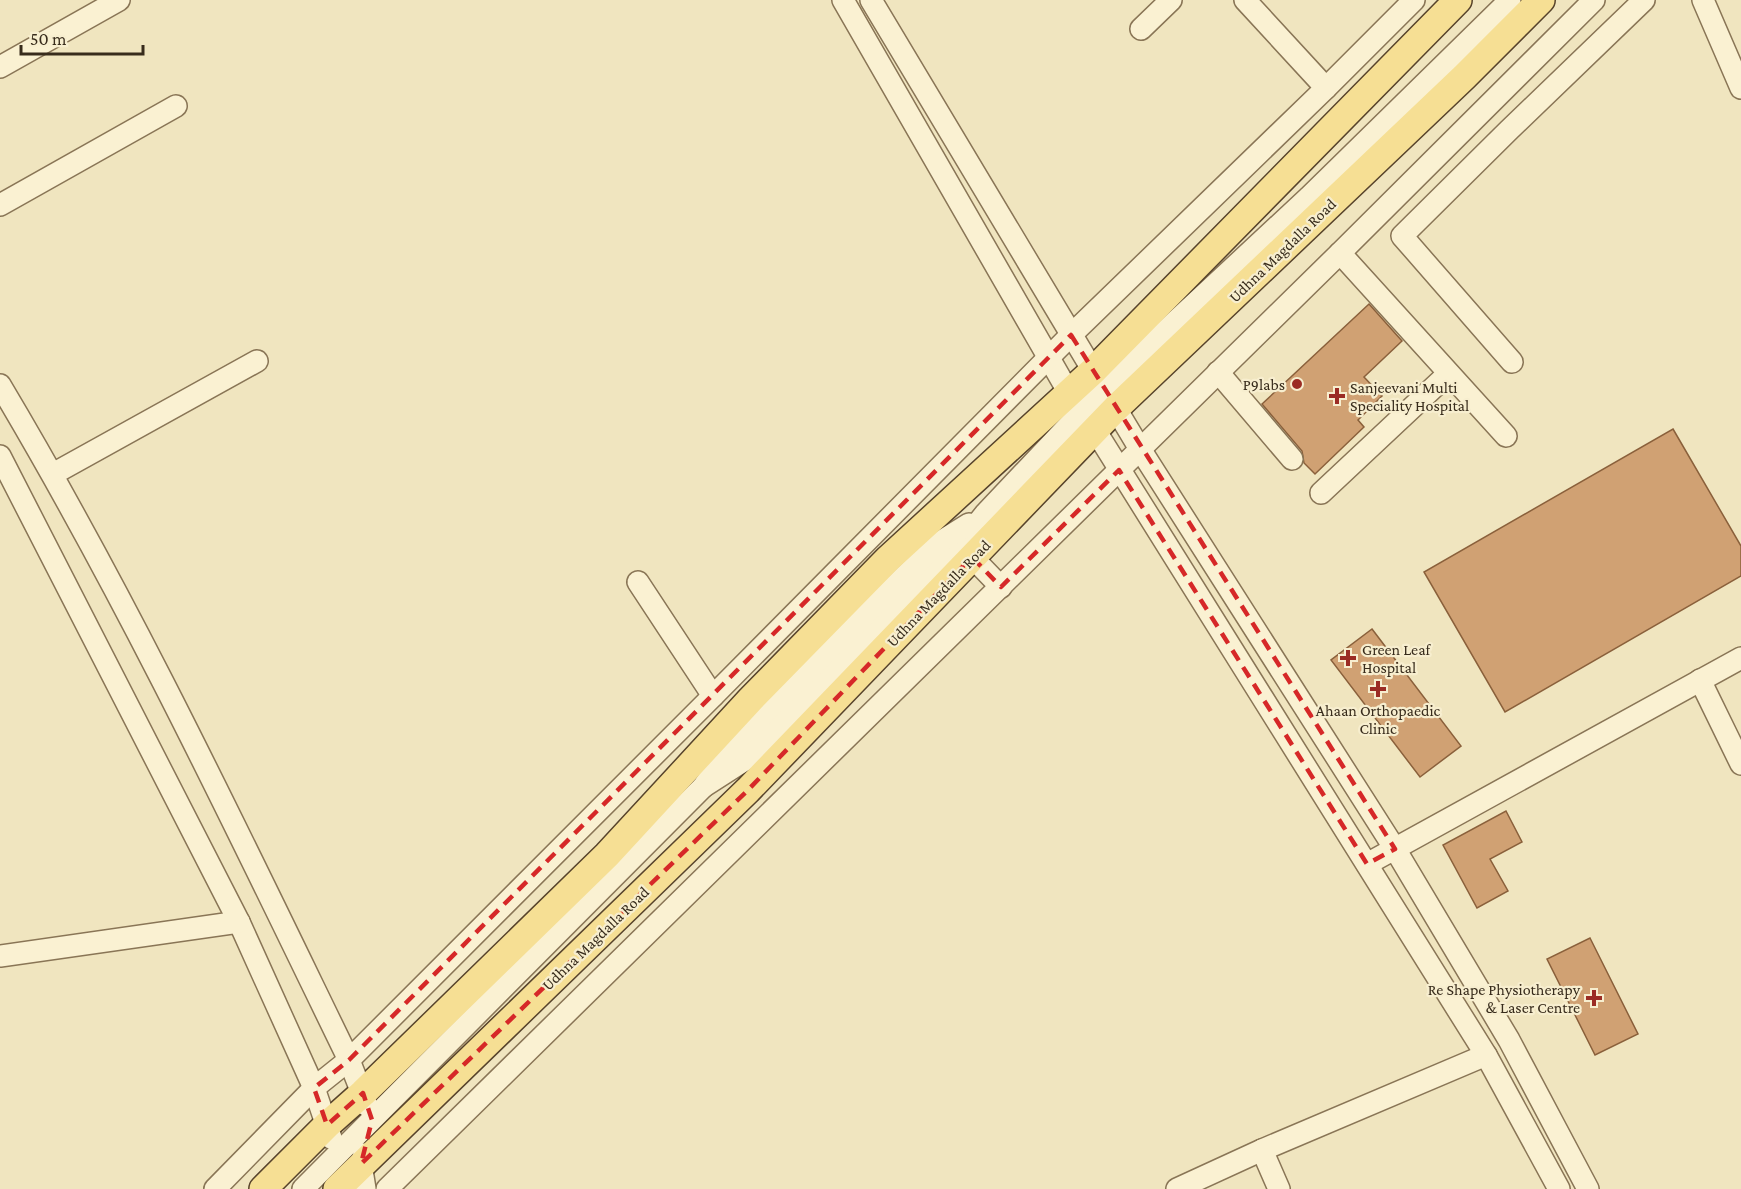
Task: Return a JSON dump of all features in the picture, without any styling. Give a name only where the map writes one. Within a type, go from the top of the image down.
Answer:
[{"type":"main road","name":"Udhna Magdalla Road","points":[[264,1189],[327,1125],[363,1093],[607,855],[751,699],[888,560],[1082,411],[1458,0]]},
{"type":"main road","name":"Udhna Magdalla Road","points":[[350,1183],[748,790],[972,557],[1082,411],[1104,389],[1464,77],[1541,0]]},
{"type":"street","points":[[0,67],[119,0]]},
{"type":"street","points":[[843,0],[1048,357],[1486,1055],[1559,1189]]},
{"type":"street","points":[[871,0],[1140,449],[1395,849],[1509,1040],[1588,1189]]},
{"type":"street","points":[[1141,29],[1171,0]]},
{"type":"street","points":[[1245,0],[1326,88]]},
{"type":"street","points":[[215,1189],[314,1088],[349,1060],[1048,357],[1414,0]]},
{"type":"street","points":[[1104,389],[1309,197],[1510,0]]},
{"type":"street","points":[[387,1189],[1001,587],[1594,0]]},
{"type":"street","points":[[1512,362],[1402,236],[1644,0]]},
{"type":"street","points":[[1703,0],[1741,88]]},
{"type":"street","points":[[0,205],[176,106]]},
{"type":"street","points":[[1486,106],[1509,130]]},
{"type":"street","points":[[1340,253],[1506,436]]},
{"type":"street","points":[[53,474],[257,361]]},
{"type":"street","points":[[1218,372],[1292,459]]},
{"type":"street","points":[[1321,493],[1448,374]]},
{"type":"street","points":[[0,386],[53,474],[182,716],[349,1060],[372,1120],[350,1183]]},
{"type":"street","points":[[303,1189],[703,788],[734,744],[937,544],[985,514],[1082,411]]},
{"type":"street","points":[[0,456],[239,921],[314,1088],[336,1155],[350,1183]]},
{"type":"street","points":[[972,557],[1001,587]]},
{"type":"street","points":[[638,582],[713,696]]},
{"type":"street","points":[[1367,864],[1741,658]]},
{"type":"street","points":[[1700,681],[1733,731],[1741,764]]},
{"type":"street","points":[[0,956],[239,921]]},
{"type":"street","points":[[1177,1189],[1262,1150],[1486,1055]]},
{"type":"street","points":[[1262,1150],[1279,1189]]},
{"type":"highlighted area","points":[[1071,335],[1395,849],[1367,864],[1119,470],[1001,587],[972,557],[748,790],[361,1164],[372,1120],[363,1093],[327,1125],[314,1088],[349,1060]]},
{"type":"building","points":[[1369,304],[1402,341],[1364,377],[1382,396],[1358,420],[1364,427],[1315,474],[1304,463],[1302,451],[1262,404]]},
{"type":"building","points":[[1673,429],[1741,546],[1741,576],[1505,712],[1424,572]]},
{"type":"building","points":[[1372,629],[1461,746],[1420,777],[1331,660]]},
{"type":"building","points":[[1506,811],[1522,842],[1490,859],[1508,891],[1477,908],[1443,845]]},
{"type":"building","points":[[1590,938],[1638,1034],[1595,1055],[1547,959]]},
{"type":"place","name":"P9labs","points":[[1297,384]]},
{"type":"place","name":"Sanjeevani Multi Speciality Hospital","points":[[1337,396]]},
{"type":"place","name":"Green Leaf Hospital","points":[[1348,658]]},
{"type":"place","name":"Ahaan Orthopaedic Clinic","points":[[1378,689]]},
{"type":"place","name":"Re Shape Physiotherapy & Laser Centre","points":[[1594,998]]}]
